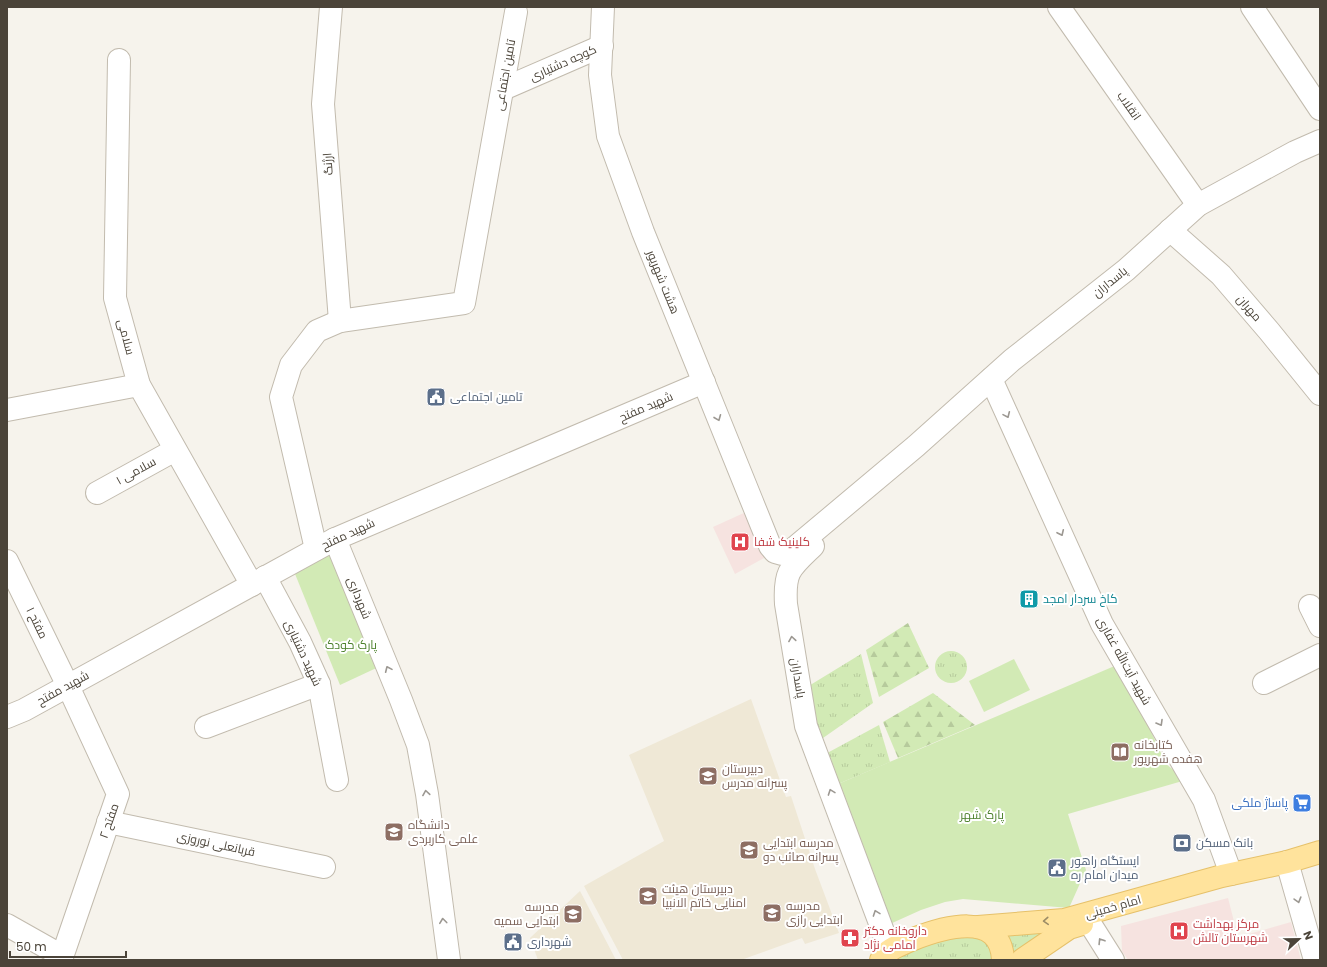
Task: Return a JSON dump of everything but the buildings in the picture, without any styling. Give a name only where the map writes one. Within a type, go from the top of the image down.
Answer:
[{"type":"main road","name":"امام خمینی","points":[[884,955],[921,936],[945,929],[962,926],[1064,920],[1320,852]]},
{"type":"main road","name":"امام خمینی","points":[[1022,960],[1069,928],[1226,881],[1239,873]]},
{"type":"main road","points":[[978,926],[988,931],[996,938],[1003,960]]},
{"type":"street","name":"ارژنگ","points":[[331,7],[323,104],[340,321]]},
{"type":"street","name":"هشت شهریور","points":[[603,7],[600,75],[608,136],[644,232],[770,546]]},
{"type":"street","name":"انقلاب","points":[[1059,7],[1198,205]]},
{"type":"street","points":[[1252,7],[1320,109]]},
{"type":"street","name":"تامین اجتماعی","points":[[316,549],[280,397],[291,365],[317,331],[340,321],[464,303],[516,12]]},
{"type":"street","name":"کوچه دشتیاری","points":[[503,89],[602,46]]},
{"type":"street","name":"سلامی","points":[[118,60],[115,298],[139,385],[175,450],[258,581]]},
{"type":"street","name":"پاسداران","points":[[770,546],[775,552],[782,554],[792,550],[916,446],[1018,356],[1126,270],[1198,205],[1295,152],[1320,141]]},
{"type":"street","name":"مهران","points":[[1170,230],[1221,275],[1320,394]]},
{"type":"street","name":"شهید آیت‌الله غفاری","points":[[991,379],[1102,624],[1204,800],[1239,873]]},
{"type":"street","name":"شهید مفتح","points":[[7,717],[24,710],[335,539],[704,382]]},
{"type":"street","points":[[7,410],[139,385]]},
{"type":"street","name":"پاسداران","points":[[884,955],[806,726],[786,604],[785,589],[787,576],[791,568],[916,446]]},
{"type":"street","name":"سلامی ۱","points":[[97,493],[175,450]]},
{"type":"street","name":"شهرداری","points":[[335,539],[418,745],[427,794],[449,960]]},
{"type":"street","name":"مفتح ۱","points":[[7,561],[68,686]]},
{"type":"street","name":"شهید دشتیاری","points":[[258,581],[300,642],[319,684],[337,780]]},
{"type":"street","points":[[1310,606],[1320,626]]},
{"type":"street","points":[[1264,683],[1320,655]]},
{"type":"street","points":[[206,727],[319,684]]},
{"type":"street","name":"مفتح ۲","points":[[61,958],[118,794],[68,686]]},
{"type":"street","name":"قربانعلی نوروزی","points":[[108,822],[324,867]]},
{"type":"street","points":[[1287,862],[1315,960]]},
{"type":"street","points":[[1089,922],[1113,960]]},
{"type":"street","points":[[7,925],[61,958]]},
{"type":"shaded area","name":"کلینیک شفا","points":[[746,512],[766,557],[735,574],[713,527]]},
{"type":"shaded area","points":[[751,699],[786,797],[791,796],[815,869],[839,933],[805,944],[802,938],[741,960],[623,960],[584,886],[664,841],[629,755]]},
{"type":"shaded area","name":"مدرسه ابتدایی سمیه","points":[[580,891],[616,960],[538,960],[530,938]]},
{"type":"shaded area","name":"مرکز بهداشت شهرستان تالش","points":[[1228,898],[1238,937],[1291,922],[1301,960],[1128,960],[1122,951],[1121,926]]},
{"type":"green space","name":"پارک کودک","points":[[335,539],[385,664],[340,685],[291,564]]},
{"type":"green space","points":[[908,623],[929,668],[879,697],[866,650]]},
{"type":"green space","points":[[951,651],[957,652],[964,658],[967,667],[966,673],[960,680],[951,683],[945,682],[938,676],[935,667],[936,661],[942,654]]},
{"type":"green space","points":[[861,654],[873,703],[813,745],[807,687]]},
{"type":"green space","points":[[1014,659],[1030,690],[984,712],[969,681]]},
{"type":"green space","name":"پارک شهر","points":[[1131,659],[1141,710],[1166,764],[1186,780],[1068,814],[1086,870],[1069,908],[963,899],[945,902],[921,910],[890,924],[838,784]]},
{"type":"green space","points":[[933,693],[975,725],[898,758],[883,722]]},
{"type":"green space","points":[[879,725],[890,762],[838,784],[818,758]]},
{"type":"green space","points":[[1069,928],[1022,960],[875,960],[921,937]]},
{"type":"place","name":"تامین اجتماعی","points":[[436,397]]},
{"type":"place","name":"کلینیک شفا","points":[[740,542]]},
{"type":"place","name":"کاخ سردار امجد","points":[[1029,599]]},
{"type":"place","name":"کتابخانه هفده شهریور","points":[[1120,752]]},
{"type":"place","name":"دبیرستان پسرانه مدرس","points":[[708,776]]},
{"type":"place","name":"پاساژ ملکی","points":[[1302,803]]},
{"type":"place","name":"دانشگاه علمی کاربردی","points":[[394,832]]},
{"type":"place","name":"بانک مسکن","points":[[1182,843]]},
{"type":"place","name":"مدرسه ابتدایی پسرانه صائب دو","points":[[749,850]]},
{"type":"place","name":"ایستگاه راهور میدان امام ره","points":[[1057,868]]},
{"type":"place","name":"دبیرستان هیئت امنایی خاتم الانبیا","points":[[648,896]]},
{"type":"place","name":"مدرسه ابتدایی رازی","points":[[772,913]]},
{"type":"place","name":"مدرسه ابتدایی سمیه","points":[[573,914]]},
{"type":"place","name":"مرکز بهداشت شهرستان تالش","points":[[1179,931]]},
{"type":"place","name":"داروخانه دکتر امامی نژاد","points":[[850,938]]},
{"type":"place","name":"شهرداری","points":[[513,942]]}]
